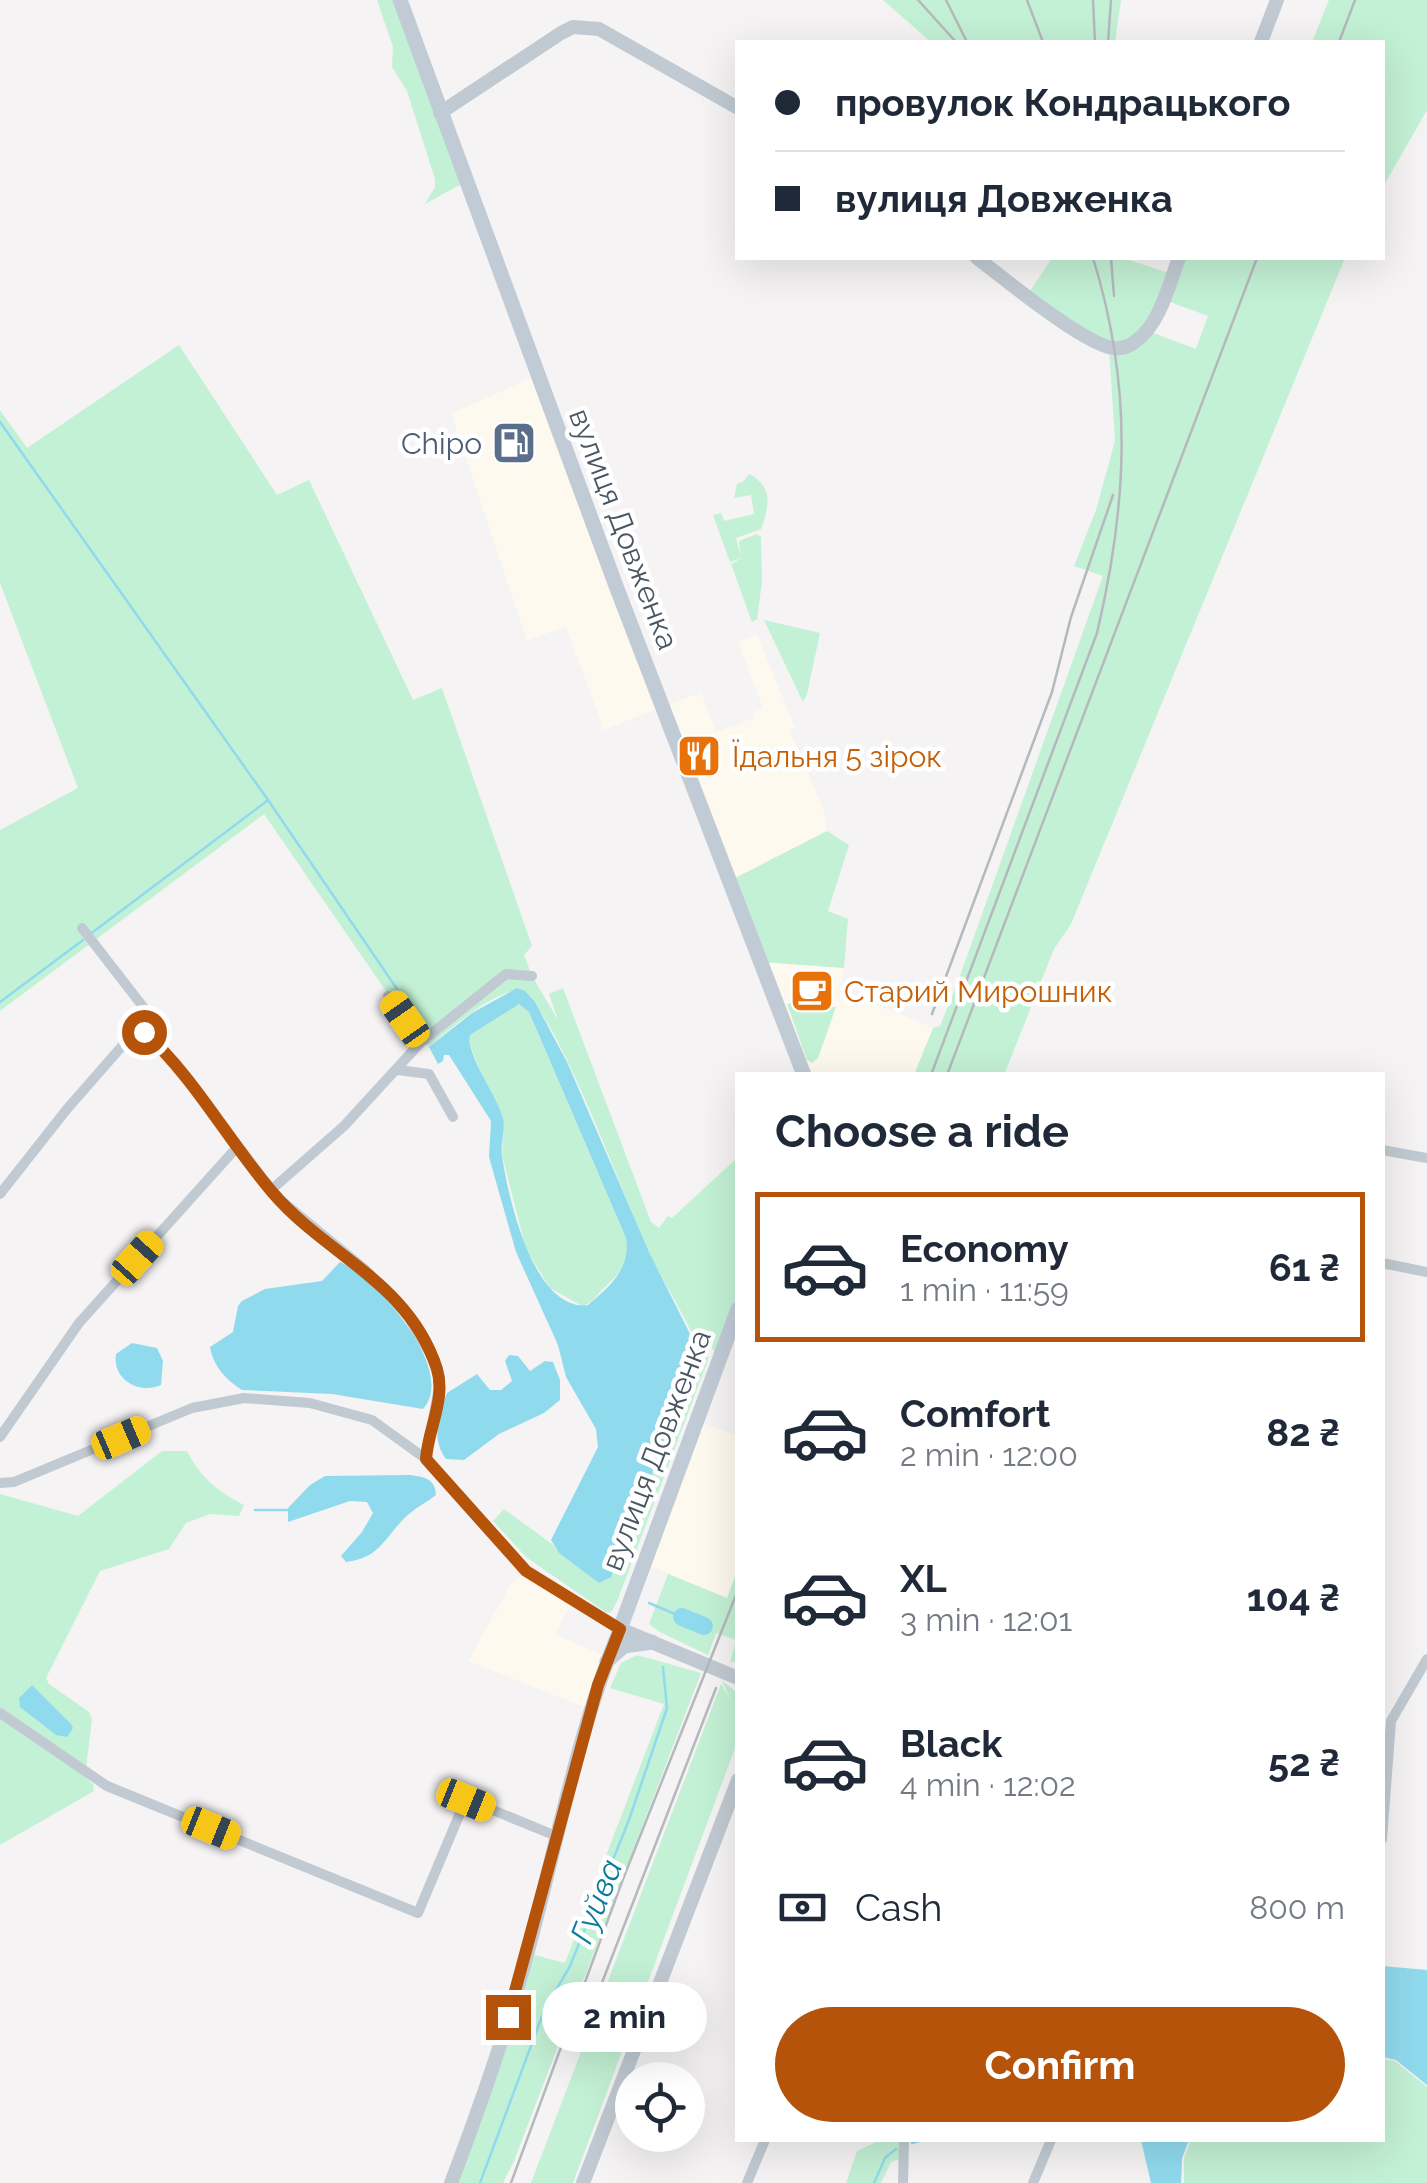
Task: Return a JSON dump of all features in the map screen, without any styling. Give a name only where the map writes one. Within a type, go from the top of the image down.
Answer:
[{"type":"main road","name":"вулиця Довженка","points":[[400,0],[610,568],[803,1072]]},
{"type":"main road","name":"вулиця Довженка","points":[[620,1629],[735,1318]]},
{"type":"main road","points":[[626,1608],[638,1630],[652,1642]]},
{"type":"main road","points":[[607,1661],[624,1646],[652,1642]]},
{"type":"street","points":[[1262,40],[1276,0]]},
{"type":"street","points":[[440,113],[562,33],[585,26],[599,28],[735,106]]},
{"type":"street","points":[[980,260],[1043,308],[1097,342],[1118,349],[1134,342],[1150,327],[1178,260]]},
{"type":"street","points":[[87,934],[144,1008],[148,1018],[146,1033]]},
{"type":"street","points":[[271,1190],[344,1126],[421,1042],[506,974],[532,976]]},
{"type":"street","points":[[388,996],[421,1042]]},
{"type":"street","points":[[0,1194],[66,1108],[128,1039],[139,1031],[146,1033],[176,1065],[271,1190],[381,1284],[419,1333],[437,1370],[441,1389],[426,1459]]},
{"type":"street","points":[[398,1070],[429,1074],[453,1116]]},
{"type":"street","points":[[0,1437],[80,1323],[238,1146]]},
{"type":"street","points":[[1385,1151],[1427,1158]]},
{"type":"street","points":[[1385,1264],[1427,1272]]},
{"type":"street","points":[[0,1483],[14,1482],[192,1408],[244,1398],[310,1403],[361,1416],[384,1426],[426,1459],[526,1571],[620,1629],[735,1676]]},
{"type":"street","name":"вулиця Довженка","points":[[451,2183],[528,1954],[556,1836],[620,1629]]},
{"type":"street","points":[[1385,1799],[1391,1720],[1427,1659]]},
{"type":"street","points":[[0,1713],[108,1786],[418,1913],[466,1800],[556,1836]]},
{"type":"street","points":[[583,2183],[735,1788]]},
{"type":"street","points":[[747,2183],[764,2142]]},
{"type":"street","points":[[902,2183],[904,2142]]},
{"type":"street","points":[[1032,2183],[1050,2142]]},
{"type":"shaded area","points":[[537,375],[663,707],[701,692],[716,732],[754,718],[753,713],[763,708],[738,642],[757,634],[795,728],[790,731],[824,811],[827,831],[729,881],[662,707],[604,730],[566,626],[527,641],[451,414]]},
{"type":"shaded area","points":[[761,962],[844,968],[841,990],[933,1028],[915,1072],[803,1072]]},
{"type":"shaded area","points":[[696,1420],[735,1435],[735,1576],[727,1598],[643,1563]]},
{"type":"shaded area","points":[[526,1571],[572,1602],[555,1634],[608,1658],[592,1710],[468,1661],[511,1584]]},
{"type":"green space","points":[[377,0],[400,0],[465,182],[425,204],[435,179],[407,91],[392,67],[393,47]]},
{"type":"green space","points":[[883,0],[1121,0],[1115,40],[929,40]]},
{"type":"green space","points":[[1329,0],[1427,0],[1427,110],[1385,184],[1385,40],[1313,40]]},
{"type":"green space","points":[[1051,260],[1129,260],[1172,274],[1178,260],[1344,260],[1071,924],[1054,949],[1005,1072],[915,1072],[957,984],[1103,576],[1074,566],[1096,510],[1115,441],[1109,348],[1026,297]],"holes":[[[1162,299],[1208,316],[1196,349],[1148,331]]]},
{"type":"green space","points":[[179,345],[277,495],[309,480],[413,700],[442,688],[532,946],[524,955],[532,976],[558,1020],[549,994],[563,988],[651,1222],[659,1228],[735,1160],[735,1315],[719,1359],[710,1345],[708,1360],[612,1611],[607,1613],[526,1557],[493,1521],[504,1509],[559,1553],[700,1354],[648,1250],[571,1068],[535,1004],[520,989],[483,1005],[429,1046],[421,1042],[264,814],[0,1011],[0,830],[78,788],[0,583],[0,410],[27,448]]},
{"type":"green space","points":[[749,474],[763,485],[767,498],[761,529],[736,538],[741,556],[739,541],[757,534],[761,537],[762,581],[757,619],[752,622],[731,564],[742,558],[730,562],[713,515],[721,513],[724,521],[754,514],[751,495],[734,498],[737,484]]},
{"type":"green space","points":[[764,620],[820,633],[803,702]]},
{"type":"green space","points":[[827,831],[849,845],[828,911],[848,919],[844,968],[761,962],[729,881]]},
{"type":"green space","points":[[799,1002],[801,1008],[836,1007],[818,1058],[812,1063],[807,1060],[787,1004]]},
{"type":"green space","points":[[522,1004],[529,1012],[626,1238],[622,1268],[593,1300],[582,1306],[550,1288],[526,1249],[502,1155],[504,1127],[468,1041],[470,1035]]},
{"type":"green space","points":[[162,1451],[187,1451],[211,1483],[244,1505],[239,1516],[210,1514],[186,1523],[169,1549],[100,1571],[46,1678],[89,1712],[92,1719],[85,1777],[94,1791],[0,1845],[0,1494],[78,1516]]},
{"type":"green space","points":[[668,1574],[727,1598],[735,1576],[735,1640],[716,1633],[708,1655],[649,1624]]},
{"type":"green space","points":[[637,1655],[701,1673],[514,2161],[503,2183],[451,2183],[527,1953],[565,1963],[664,1704],[610,1688],[621,1663]]},
{"type":"green space","points":[[722,1681],[735,1691],[735,1748],[573,2183],[531,2183],[721,1684],[731,1701]]},
{"type":"green space","points":[[1385,2059],[1395,2061],[1427,2087],[1427,2183],[1184,2183],[1184,2158],[1190,2142],[1385,2142]]},
{"type":"green space","points":[[876,2142],[904,2142],[904,2158],[891,2162],[881,2183],[846,2183],[857,2151]]},
{"type":"water","points":[[517,988],[535,1002],[567,1062],[649,1252],[700,1354],[611,1577],[599,1583],[559,1553],[551,1540],[598,1447],[596,1429],[566,1377],[558,1345],[516,1252],[489,1157],[491,1121],[449,1055],[444,1055],[438,1064],[429,1047],[472,1013]],"holes":[[[519,1004],[529,1012],[626,1238],[622,1268],[588,1305],[569,1302],[552,1290],[527,1248],[505,1174],[503,1118],[469,1041],[470,1035]]]},
{"type":"water","points":[[340,1262],[391,1305],[422,1350],[430,1372],[431,1392],[423,1409],[332,1394],[242,1390],[217,1366],[210,1347],[233,1332],[242,1301],[265,1289],[322,1281]]},
{"type":"water","points":[[132,1343],[157,1348],[163,1361],[161,1385],[136,1386],[118,1371],[116,1354]]},
{"type":"water","points":[[509,1355],[518,1356],[530,1371],[545,1361],[553,1362],[560,1380],[560,1400],[544,1413],[499,1434],[464,1460],[446,1459],[437,1435],[447,1393],[477,1374],[490,1390],[501,1390],[512,1381],[505,1361]]},
{"type":"water","points":[[410,1475],[431,1482],[436,1495],[409,1514],[376,1550],[358,1559],[346,1562],[341,1556],[373,1513],[367,1502],[350,1501],[288,1522],[288,1508],[310,1485],[325,1476]]},
{"type":"water","points":[[32,1685],[71,1724],[73,1728],[67,1737],[56,1735],[20,1707],[19,1698]]},
{"type":"water","points":[[1385,1966],[1427,1970],[1427,2085],[1396,2060],[1385,2057]]},
{"type":"water","points":[[1141,2142],[1188,2142],[1182,2158],[1181,2183],[1151,2183]]},
{"type":"waterway","points":[[0,422],[268,800],[425,1030]]},
{"type":"waterway","points":[[89,935],[267,801]]},
{"type":"waterway","points":[[0,1002],[83,940]]},
{"type":"waterway","points":[[255,1510],[288,1510]]},
{"type":"waterway","points":[[649,1603],[682,1617]]},
{"type":"waterway","name":"Гуйва","points":[[682,1617],[704,1626]]},
{"type":"waterway","name":"Гуйва","points":[[480,2183],[544,2011],[570,1966],[629,1820],[667,1708],[663,1667]]},
{"type":"waterway","points":[[874,2183],[885,2158],[896,2149]]},
{"type":"railway","points":[[918,0],[954,40]]},
{"type":"railway","points":[[946,0],[966,40]]},
{"type":"railway","points":[[1027,0],[1042,40]]},
{"type":"railway","points":[[1093,0],[1095,40]]},
{"type":"railway","points":[[1108,40],[1111,0]]},
{"type":"railway","points":[[1340,40],[1355,0]]},
{"type":"railway","points":[[932,1072],[1097,633],[1107,585],[1122,445],[1115,353],[1094,260]]},
{"type":"railway","points":[[1111,260],[1114,296]]},
{"type":"railway","points":[[948,1072],[1256,260]]},
{"type":"railway","points":[[932,1014],[1052,692],[1071,617],[1113,495]]},
{"type":"railway","points":[[511,2183],[623,1879],[735,1598]]},
{"type":"railway","points":[[586,2024],[716,1688]]},
{"type":"place","name":"Chipo","points":[[514,443]]},
{"type":"place","name":"Їдальня 5 зірок","points":[[699,756]]},
{"type":"place","name":"Старий Мирошник","points":[[812,991]]},
{"type":"route","points":[[144,1032],[183,1074],[277,1197],[381,1284],[419,1333],[437,1370],[441,1389],[426,1459],[526,1571],[620,1629],[598,1685],[508,2017]]}]
